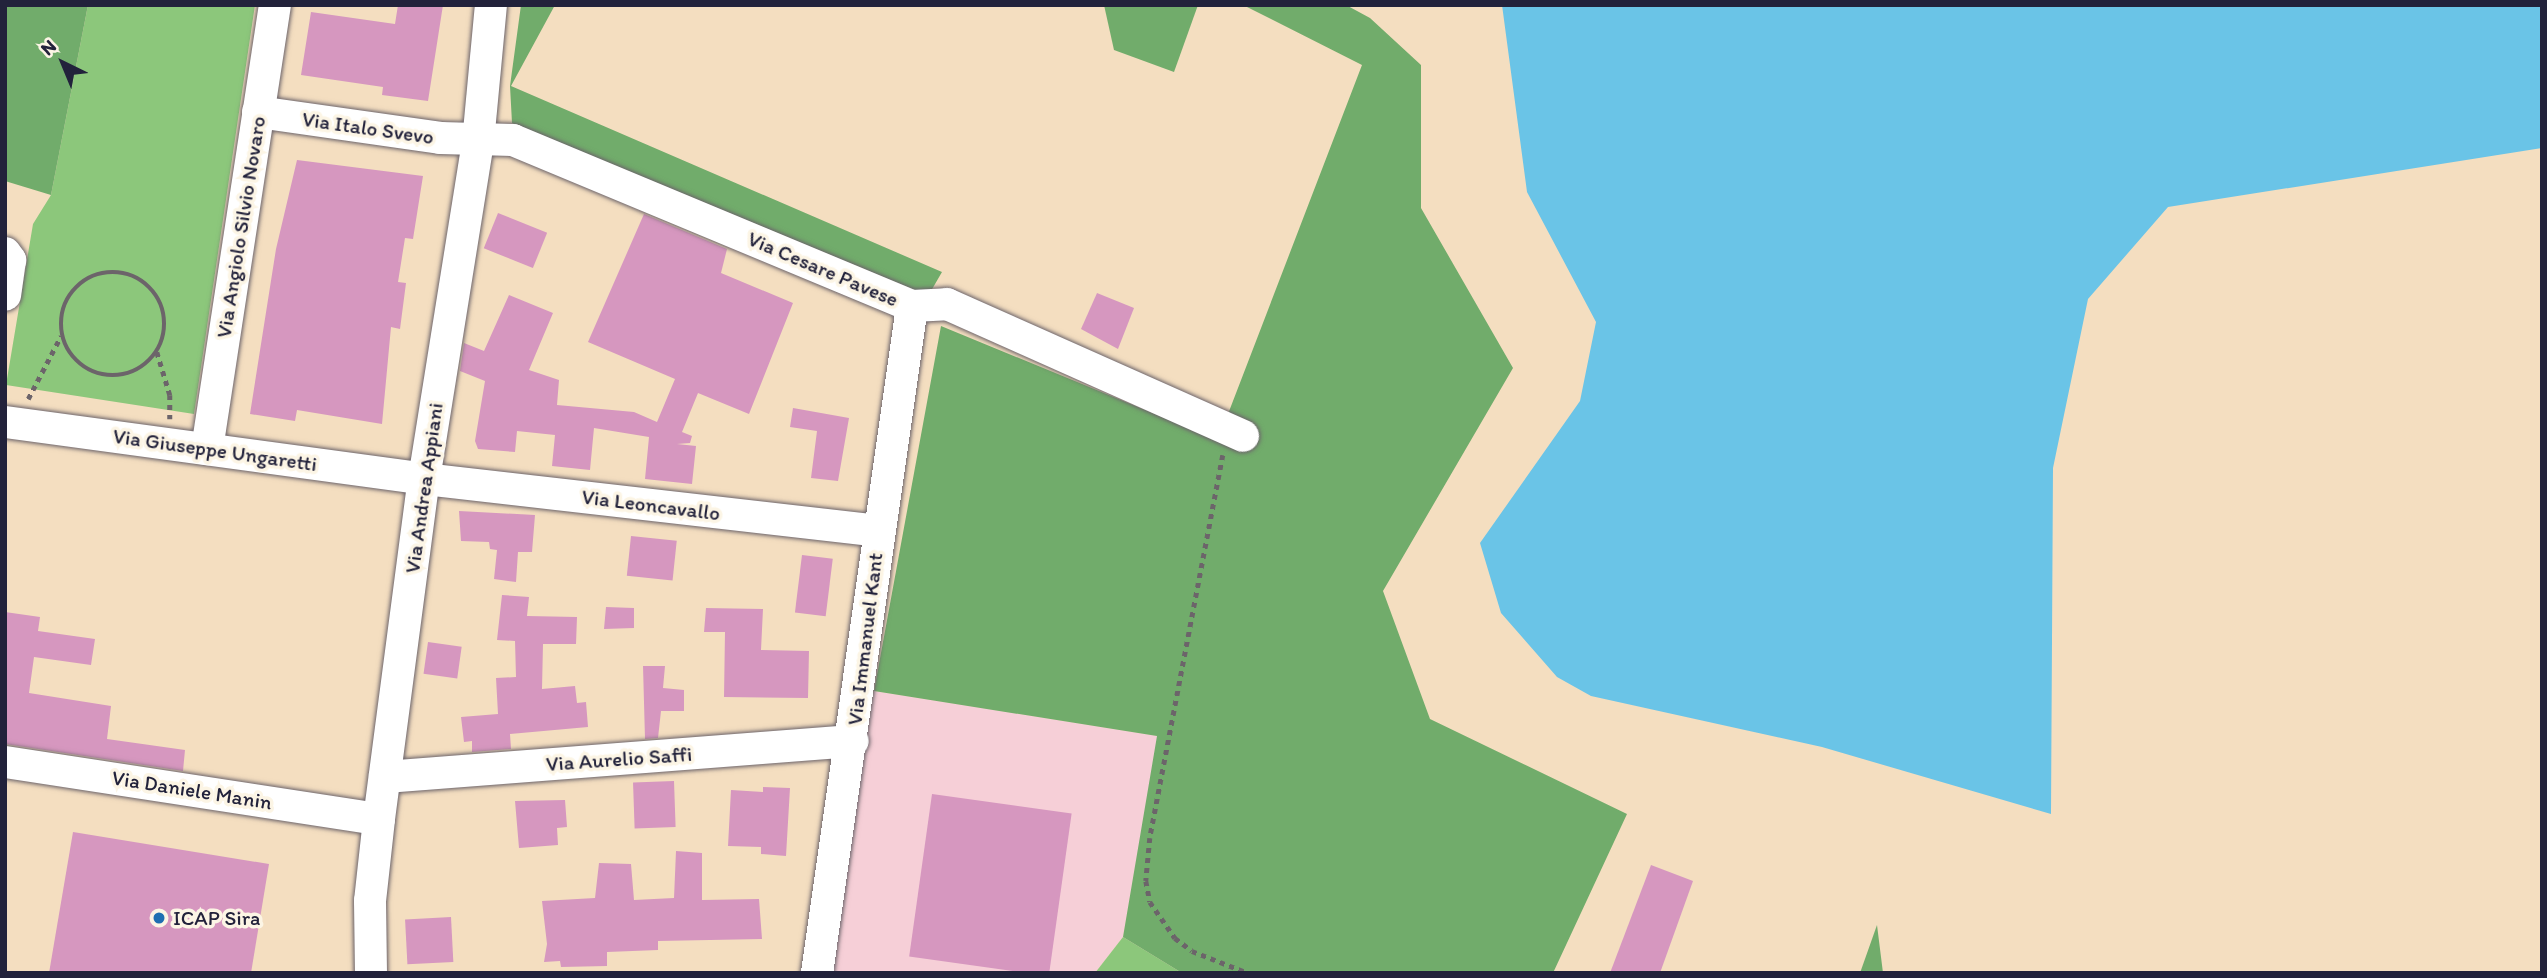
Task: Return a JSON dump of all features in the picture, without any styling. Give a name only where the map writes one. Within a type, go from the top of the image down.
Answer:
[{"type":"street","name":"Via Angiolo Silvio Novaro","points":[[207,449],[275,5]]},
{"type":"street","name":"Via Andrea Appiani","points":[[371,973],[370,901],[379,819],[425,479],[478,142],[493,12]]},
{"type":"street","name":"Via Italo Svevo","points":[[258,112],[478,142]]},
{"type":"street","name":"Via Cesare Pavese","points":[[478,142],[513,140],[912,306],[947,304],[1235,433]]},
{"type":"street","points":[[5,253],[10,260],[5,295]]},
{"type":"street","name":"Via Immanuel Kant","points":[[817,973],[853,741],[878,531],[912,306]]},
{"type":"street","name":"Via Giuseppe Ungaretti","points":[[15,423],[425,479]]},
{"type":"street","name":"Via Leoncavallo","points":[[425,479],[878,531]]},
{"type":"street","name":"Via Aurelio Saffi","points":[[385,777],[853,741]]},
{"type":"street","name":"Via Daniele Manin","points":[[5,762],[379,819]]},
{"type":"path","points":[[120,272],[140,279],[156,294],[163,311],[164,332],[157,352],[141,368],[103,375],[84,368],[70,355],[62,335],[61,316],[68,296],[83,281],[101,273],[120,272]]},
{"type":"path","points":[[15,423],[30,388],[62,335]]},
{"type":"path","points":[[157,352],[170,395],[166,443]]},
{"type":"path","points":[[1235,433],[1150,838],[1146,881],[1150,902],[1175,938],[1192,951],[1248,973]]},
{"type":"shaded area","points":[[874,691],[1158,736],[1123,937],[1095,973],[826,973]]},
{"type":"green space","points":[[5,5],[88,5],[51,195],[5,181]]},
{"type":"green space","points":[[88,5],[255,5],[194,414],[6,385],[33,224],[51,195]]},
{"type":"green space","points":[[521,5],[555,5],[511,86],[942,272],[931,291],[917,291],[512,123],[510,86]]},
{"type":"green space","points":[[1104,5],[1198,5],[1174,72],[1114,50]]},
{"type":"green space","points":[[1243,5],[1346,5],[1370,18],[1421,65],[1421,208],[1513,368],[1383,591],[1430,719],[1627,814],[1553,973],[1182,973],[1123,937],[1157,736],[874,691],[941,326],[1218,440],[1362,65]]},
{"type":"green space","points":[[1877,925],[1883,973],[1860,973]]},
{"type":"green space","points":[[1123,937],[1182,973],[1095,973]]},
{"type":"water","points":[[1502,5],[2542,5],[2542,148],[2168,207],[2088,299],[2053,468],[2051,814],[1822,747],[1591,696],[1557,677],[1501,613],[1480,543],[1580,401],[1596,322],[1527,192]]},
{"type":"building","points":[[398,5],[443,5],[428,101],[382,95],[383,87],[301,75],[311,12],[395,24]]},
{"type":"building","points":[[297,160],[423,176],[413,239],[405,238],[398,282],[406,283],[400,329],[391,327],[382,424],[297,410],[295,421],[250,414],[276,249]]},
{"type":"building","points":[[498,213],[547,233],[533,268],[484,248]]},
{"type":"building","points":[[644,214],[727,249],[721,273],[793,303],[749,414],[698,393],[682,432],[692,436],[690,443],[677,444],[696,446],[692,484],[645,479],[649,437],[594,428],[590,470],[552,466],[555,435],[517,431],[515,452],[478,449],[475,441],[485,381],[460,371],[464,343],[484,351],[509,295],[553,313],[529,370],[559,380],[557,405],[634,412],[657,422],[675,379],[588,342]]},
{"type":"building","points":[[1097,293],[1134,308],[1118,349],[1081,329]]},
{"type":"building","points":[[793,408],[849,418],[838,481],[811,478],[817,431],[790,427]]},
{"type":"building","points":[[459,511],[535,515],[532,552],[518,552],[516,582],[494,579],[497,550],[490,549],[489,542],[461,541]]},
{"type":"building","points":[[631,536],[677,541],[673,581],[627,576]]},
{"type":"building","points":[[802,555],[833,559],[826,616],[795,613]]},
{"type":"building","points":[[502,595],[529,597],[527,616],[577,617],[576,644],[543,644],[542,689],[575,686],[577,703],[586,702],[588,727],[510,734],[511,749],[472,752],[472,741],[464,742],[461,717],[498,714],[496,678],[516,677],[515,641],[497,640]]},
{"type":"building","points":[[606,607],[634,608],[634,628],[604,629]]},
{"type":"building","points":[[706,608],[763,609],[761,650],[809,651],[808,698],[724,697],[725,632],[704,632]]},
{"type":"building","points":[[5,612],[40,617],[38,631],[95,639],[91,665],[34,657],[29,693],[111,706],[107,739],[185,750],[183,771],[5,744]]},
{"type":"building","points":[[428,642],[462,647],[457,678],[424,674]]},
{"type":"building","points":[[643,666],[665,666],[663,688],[684,690],[684,711],[661,711],[658,738],[645,739]]},
{"type":"building","points":[[674,781],[676,827],[635,828],[633,782]]},
{"type":"building","points":[[763,787],[790,788],[786,856],[761,854],[761,847],[728,846],[731,790],[763,792]]},
{"type":"building","points":[[932,794],[1072,814],[1049,973],[1027,973],[909,956]]},
{"type":"building","points":[[565,800],[567,827],[557,828],[558,845],[519,848],[515,801]]},
{"type":"building","name":"ICAP Sira","points":[[73,832],[269,864],[251,973],[49,973]]},
{"type":"building","points":[[676,851],[702,853],[702,900],[759,899],[762,939],[658,941],[658,950],[607,952],[607,966],[561,967],[560,961],[544,962],[547,944],[542,901],[595,898],[599,863],[631,864],[634,900],[674,898]]},
{"type":"building","points":[[1651,865],[1693,881],[1660,973],[1610,973]]},
{"type":"building","points":[[451,917],[453,962],[407,964],[405,919]]},
{"type":"place","name":"ICAP Sira","points":[[159,918]]}]
